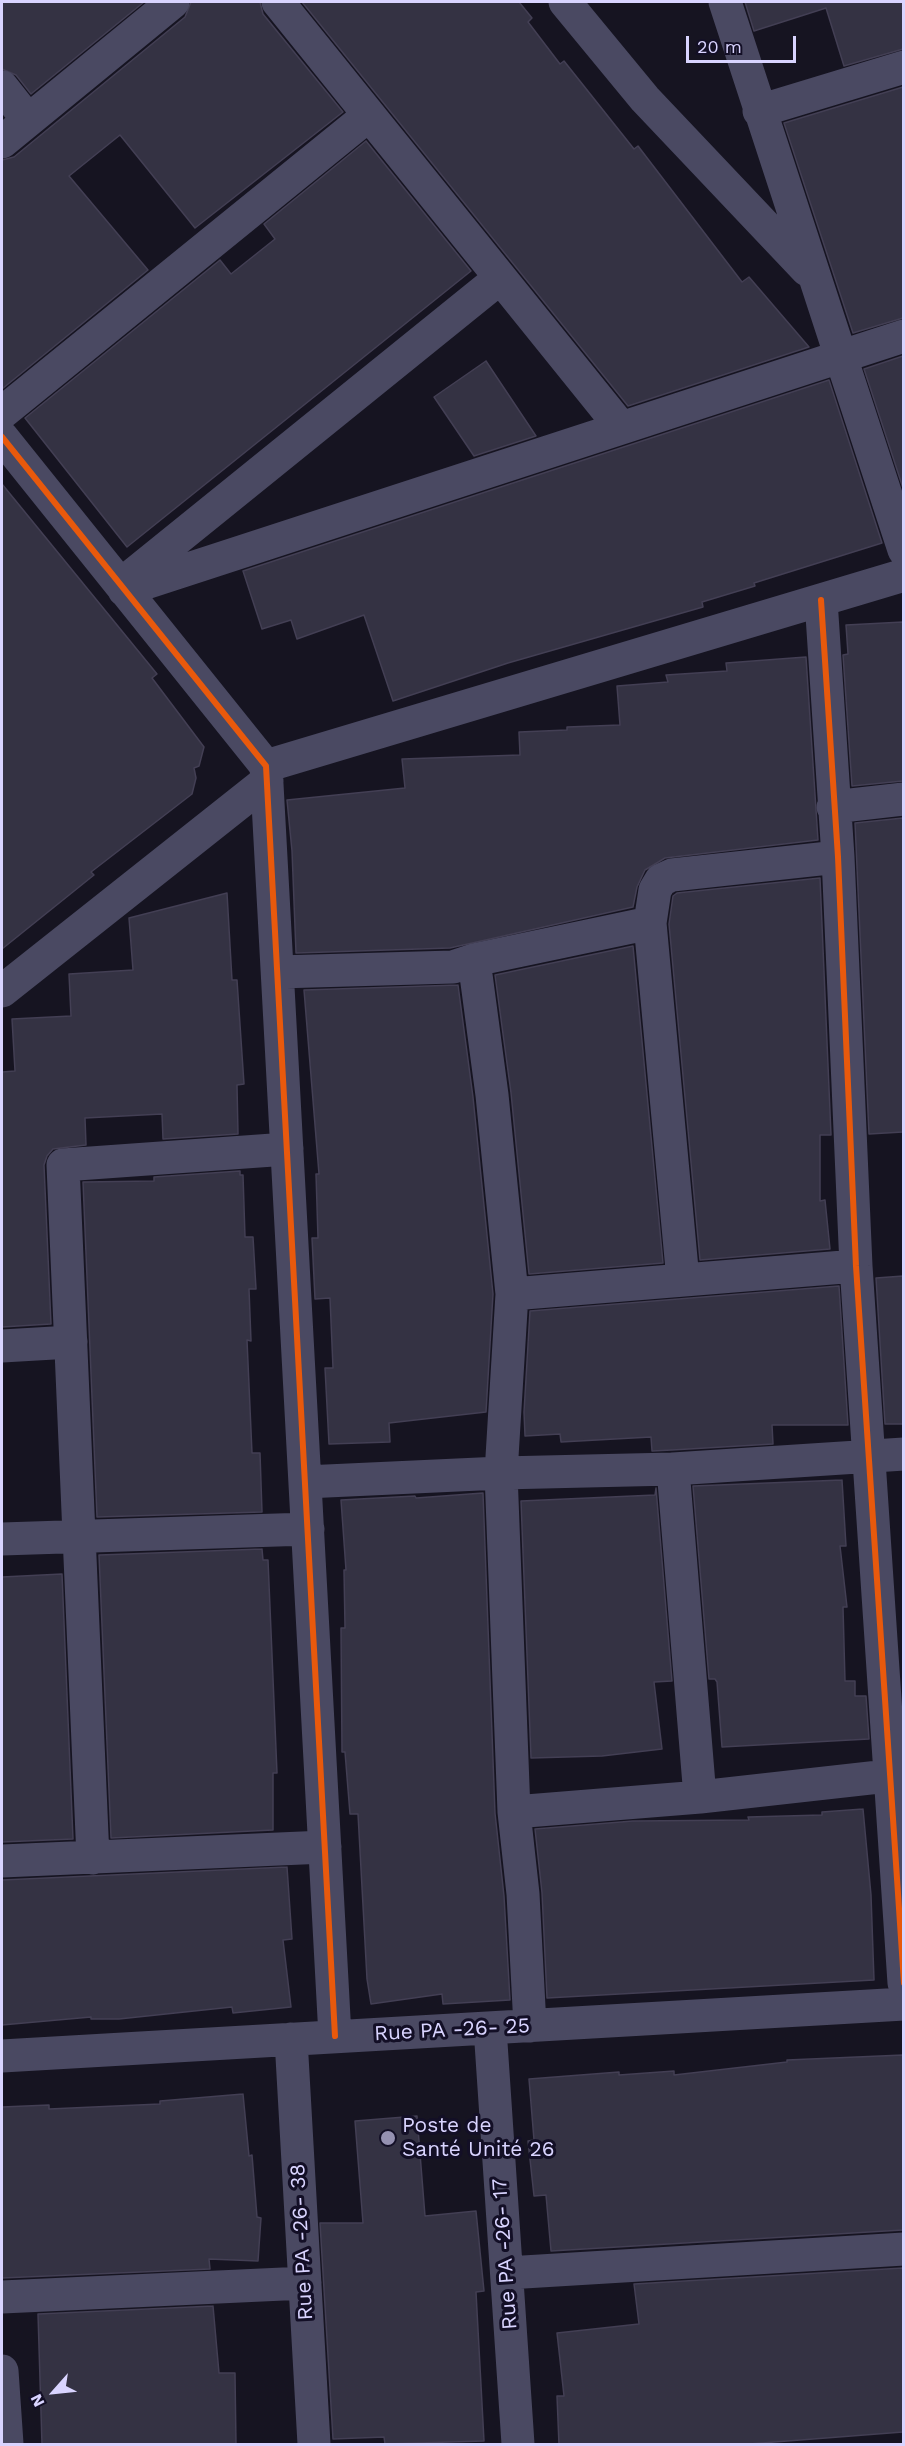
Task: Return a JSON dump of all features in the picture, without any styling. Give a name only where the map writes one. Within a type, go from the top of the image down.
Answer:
[{"type":"street","points":[[2,142],[173,2]]},
{"type":"street","points":[[278,2],[620,426]]},
{"type":"street","points":[[565,2],[645,99],[813,275]]},
{"type":"street","points":[[725,2],[838,356],[903,550]]},
{"type":"street","points":[[759,111],[903,67]]},
{"type":"street","points":[[2,87],[28,120]]},
{"type":"street","points":[[2,413],[369,115]]},
{"type":"street","points":[[123,588],[500,278]]},
{"type":"street","points":[[123,588],[903,336]]},
{"type":"street","points":[[2,437],[267,773],[335,2036]]},
{"type":"street","points":[[2,992],[267,773],[903,575]]},
{"type":"street","points":[[821,600],[838,857],[856,1266],[903,1983]]},
{"type":"street","points":[[833,807],[903,799]]},
{"type":"street","points":[[683,1280],[650,923],[655,890],[662,880],[672,875],[838,857]]},
{"type":"street","points":[[278,972],[453,967],[474,960],[650,923]]},
{"type":"street","points":[[474,960],[492,1095],[512,1294],[501,1473],[514,1812],[523,1894],[530,2026]]},
{"type":"street","points":[[93,1857],[63,1165],[287,1149]]},
{"type":"street","points":[[512,1294],[856,1266]]},
{"type":"street","points":[[2,1346],[71,1342]]},
{"type":"street","points":[[305,1482],[501,1473],[673,1469],[903,1454]]},
{"type":"street","points":[[673,1469],[700,1797]]},
{"type":"street","points":[[2,1539],[308,1529]]},
{"type":"street","points":[[514,1812],[700,1797],[888,1776]]},
{"type":"street","points":[[2,1862],[325,1847]]},
{"type":"street","name":"Rue PA -26- 25","points":[[2,2056],[903,2004]]},
{"type":"street","name":"Rue PA -26- 17","points":[[490,2028],[518,2445]]},
{"type":"street","name":"Rue PA -26- 38","points":[[291,2039],[314,2445]]},
{"type":"street","points":[[507,2273],[903,2249]]},
{"type":"street","points":[[2,2297],[305,2283]]},
{"type":"street","points":[[2,2371],[7,2445]]},
{"type":"building","points":[[2,2],[144,2],[31,94],[16,75],[2,69]]},
{"type":"building","points":[[191,2],[260,2],[263,14],[343,112],[195,228],[120,135],[69,176],[148,270],[2,389],[2,160],[14,157],[185,17]]},
{"type":"building","points":[[302,2],[519,2],[532,18],[528,22],[560,64],[564,61],[634,149],[638,146],[742,282],[749,277],[809,347],[628,406]]},
{"type":"building","points":[[745,2],[903,2],[903,49],[844,66],[826,8],[754,31]]},
{"type":"building","points":[[903,87],[903,318],[853,333],[784,123]]},
{"type":"building","points":[[366,141],[471,271],[127,547],[25,418],[220,260],[231,274],[275,239],[264,224]]},
{"type":"building","points":[[903,356],[903,488],[864,369]]},
{"type":"building","points":[[486,361],[536,436],[474,456],[434,397]]},
{"type":"building","points":[[829,380],[882,543],[754,583],[755,586],[702,602],[703,607],[508,663],[393,701],[364,615],[297,639],[291,620],[262,629],[243,571]]},
{"type":"building","points":[[2,484],[157,674],[152,678],[204,747],[199,766],[194,768],[196,778],[192,794],[91,872],[94,875],[2,949]]},
{"type":"building","points":[[903,622],[903,781],[852,786],[843,655],[848,654],[846,625]]},
{"type":"building","points":[[806,657],[818,840],[665,858],[645,870],[637,887],[633,907],[450,948],[296,953],[292,851],[287,800],[405,788],[402,759],[520,755],[519,732],[620,725],[617,686],[668,682],[666,675],[727,671],[726,663]]},
{"type":"building","points":[[903,818],[903,1132],[869,1134],[855,823]]},
{"type":"building","points":[[820,878],[831,1135],[820,1135],[820,1201],[825,1200],[830,1249],[700,1260],[669,924],[673,896],[677,893]]},
{"type":"building","points":[[227,893],[232,980],[237,980],[244,1084],[237,1085],[238,1134],[163,1139],[162,1114],[85,1118],[86,1145],[53,1149],[44,1165],[51,1324],[2,1327],[2,1072],[15,1071],[12,1019],[71,1016],[69,974],[133,970],[129,918]]},
{"type":"building","points":[[633,946],[663,1263],[529,1274],[511,1093],[495,975]]},
{"type":"building","points":[[458,985],[473,1097],[493,1294],[486,1412],[389,1423],[390,1442],[329,1444],[325,1368],[333,1368],[330,1298],[315,1299],[312,1238],[318,1238],[316,1174],[319,1174],[304,990]]},
{"type":"building","points":[[240,1171],[240,1175],[243,1175],[245,1237],[253,1237],[256,1289],[249,1289],[251,1341],[247,1340],[252,1453],[260,1453],[262,1512],[97,1517],[83,1182],[154,1181],[154,1177]]},
{"type":"building","points":[[903,1276],[903,1424],[885,1424],[876,1278]]},
{"type":"building","points":[[839,1286],[848,1425],[772,1425],[773,1444],[652,1451],[651,1437],[561,1442],[560,1434],[525,1436],[524,1412],[530,1311]]},
{"type":"building","points":[[842,1480],[846,1546],[840,1546],[847,1607],[843,1607],[845,1681],[855,1681],[855,1696],[866,1696],[869,1739],[722,1747],[717,1682],[715,1679],[709,1679],[693,1486]]},
{"type":"building","points":[[656,1488],[672,1681],[654,1682],[662,1749],[602,1756],[531,1758],[521,1501],[655,1495]]},
{"type":"building","points":[[483,1493],[495,1813],[504,1896],[510,2000],[443,2004],[442,1994],[371,2004],[367,1979],[358,1814],[350,1814],[345,1752],[342,1752],[341,1628],[345,1628],[344,1570],[346,1570],[341,1500]]},
{"type":"building","points":[[262,1549],[263,1560],[268,1560],[277,1773],[273,1773],[273,1830],[111,1838],[99,1555]]},
{"type":"building","points":[[62,1574],[73,1839],[2,1842],[2,1577]]},
{"type":"building","points":[[863,1809],[871,1895],[874,1980],[547,1998],[542,1893],[535,1829],[633,1821],[749,1820],[748,1817],[822,1815],[822,1812]]},
{"type":"building","points":[[287,1867],[292,1939],[283,1940],[291,2007],[233,2013],[232,2007],[119,2019],[91,2019],[91,2017],[2,2025],[2,1880]]},
{"type":"building","points":[[903,2055],[903,2230],[551,2251],[546,2195],[534,2196],[528,2141],[534,2140],[529,2079],[619,2072],[619,2075],[674,2071],[674,2075],[787,2062],[787,2060]]},
{"type":"building","points":[[243,2094],[249,2156],[252,2155],[257,2217],[261,2218],[258,2261],[209,2259],[210,2269],[2,2278],[2,2107],[49,2105],[49,2109],[160,2104],[160,2101]]},
{"type":"building","points":[[417,2116],[425,2216],[476,2211],[484,2291],[476,2292],[484,2441],[385,2444],[384,2437],[333,2439],[320,2223],[363,2223],[355,2121]]},
{"type":"building","points":[[903,2268],[903,2432],[749,2444],[559,2445],[557,2396],[564,2396],[557,2333],[639,2324],[634,2284]]},
{"type":"building","points":[[213,2306],[219,2373],[235,2373],[236,2445],[42,2445],[38,2314]]},
{"type":"cycle path","points":[[2,437],[266,766],[335,2036]]},
{"type":"cycle path","points":[[821,600],[838,857],[856,1266],[904,1983]]},
{"type":"place","name":"Poste de Santé Unité 26","points":[[388,2138]]}]
